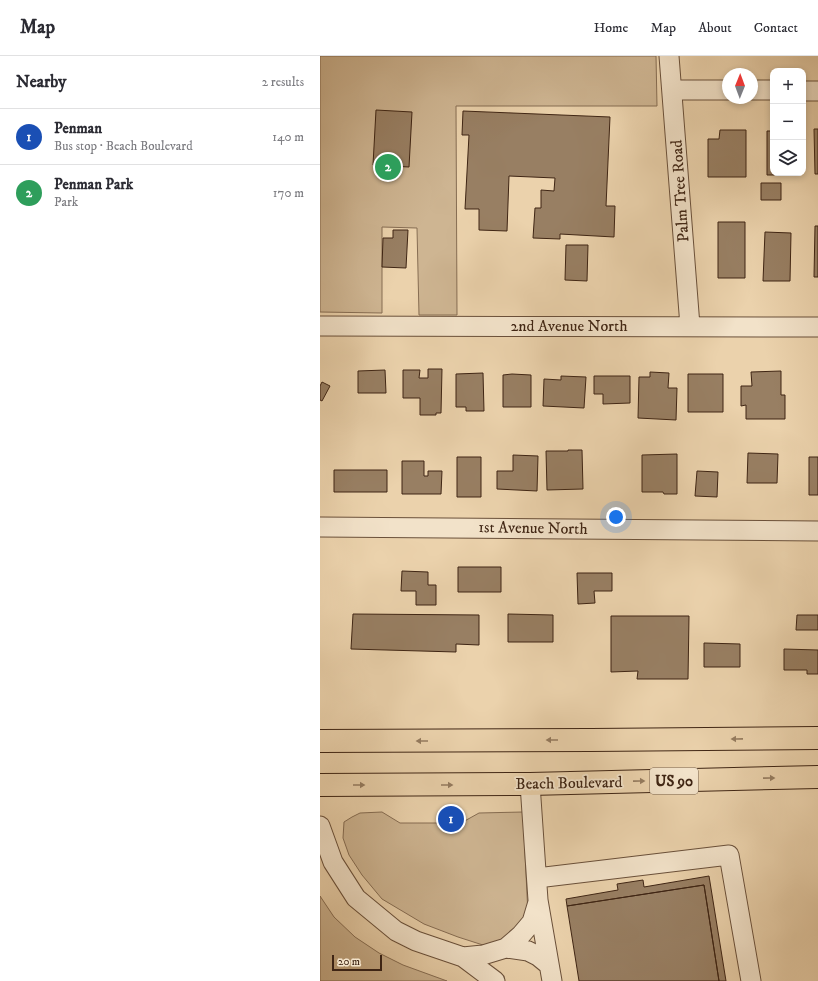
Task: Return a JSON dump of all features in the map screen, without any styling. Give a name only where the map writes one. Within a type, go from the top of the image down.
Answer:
[{"type":"highway","points":[[320,741],[818,738]]},
{"type":"highway","name":"Beach Boulevard","points":[[320,785],[530,784],[818,777]]},
{"type":"street","name":"Palm Tree Road","points":[[670,56],[690,326]]},
{"type":"street","points":[[672,90],[722,90]]},
{"type":"street","points":[[758,90],[770,90]]},
{"type":"street","points":[[806,91],[818,91]]},
{"type":"street","name":"2nd Avenue North","points":[[320,326],[818,327]]},
{"type":"street","name":"1st Avenue North","points":[[320,527],[818,531]]},
{"type":"street","points":[[530,784],[538,900],[551,973]]},
{"type":"street","points":[[320,826],[333,862],[356,898],[396,931],[416,941],[463,957],[495,981]]},
{"type":"street","points":[[537,878],[729,855],[750,981]]},
{"type":"street","points":[[463,957],[483,955],[506,948],[522,935],[532,922],[538,900]]},
{"type":"street","points":[[506,948],[528,951],[538,956],[551,973]]},
{"type":"shaded area","points":[[320,56],[656,56],[657,106],[456,106],[457,315],[419,315],[417,228],[382,227],[382,313],[320,312]]},
{"type":"shaded area","points":[[382,812],[400,823],[461,823],[479,813],[523,812],[528,915],[515,931],[498,943],[486,946],[424,924],[382,899],[362,875],[349,855],[343,838],[344,822],[360,813]]},
{"type":"shaded area","points":[[320,896],[334,917],[355,937],[379,953],[403,965],[447,981],[320,981]]},
{"type":"building","points":[[376,110],[412,112],[409,167],[373,165]]},
{"type":"building","points":[[463,111],[610,117],[606,206],[615,206],[614,237],[560,234],[560,239],[533,238],[535,208],[541,208],[541,190],[554,191],[555,178],[509,176],[507,231],[479,230],[479,209],[465,209],[469,135],[462,135]]},
{"type":"building","points":[[814,129],[818,129],[818,174],[815,174]]},
{"type":"building","points":[[720,130],[746,130],[746,177],[708,177],[708,139],[719,139]]},
{"type":"building","points":[[767,131],[770,131],[770,175],[767,175]]},
{"type":"building","points":[[761,183],[781,183],[781,200],[761,200]]},
{"type":"building","points":[[718,222],[745,222],[745,278],[718,278]]},
{"type":"building","points":[[815,226],[818,226],[818,277],[814,277]]},
{"type":"building","points":[[393,230],[408,230],[406,268],[382,267],[383,238],[393,238]]},
{"type":"building","points":[[765,232],[791,233],[790,281],[763,281]]},
{"type":"building","points":[[566,245],[588,245],[587,281],[565,280]]},
{"type":"building","points":[[428,369],[442,369],[441,413],[436,413],[436,415],[420,415],[420,398],[403,398],[403,370],[420,370],[419,378],[428,378]]},
{"type":"building","points":[[385,370],[386,393],[358,393],[358,371]]},
{"type":"building","points":[[781,371],[781,395],[785,395],[785,419],[746,419],[746,405],[741,406],[741,386],[752,386],[751,372]]},
{"type":"building","points":[[650,372],[669,373],[668,388],[677,388],[676,420],[638,418],[639,377],[650,377]]},
{"type":"building","points":[[483,373],[484,411],[466,411],[466,407],[456,407],[456,374]]},
{"type":"building","points":[[688,374],[723,374],[723,412],[688,412]]},
{"type":"building","points":[[503,375],[531,375],[531,407],[503,407]]},
{"type":"building","points":[[561,376],[586,377],[584,408],[543,406],[544,379],[561,380]]},
{"type":"building","points":[[594,376],[630,376],[630,403],[603,404],[603,394],[594,394]]},
{"type":"building","points":[[322,382],[330,386],[322,401],[320,400],[320,386]]},
{"type":"building","points":[[582,450],[583,489],[547,490],[546,451]]},
{"type":"building","points":[[748,453],[778,454],[777,483],[747,483]]},
{"type":"building","points":[[677,454],[677,494],[642,492],[642,455]]},
{"type":"building","points":[[513,455],[538,456],[537,491],[497,489],[497,471],[513,471]]},
{"type":"building","points":[[457,457],[481,457],[481,497],[457,497]]},
{"type":"building","points":[[809,457],[818,457],[818,495],[809,495]]},
{"type":"building","points":[[402,461],[424,461],[424,476],[428,476],[428,471],[442,471],[441,494],[402,494]]},
{"type":"building","points":[[334,470],[387,470],[387,492],[334,492]]},
{"type":"building","points":[[697,471],[718,472],[717,497],[695,496]]},
{"type":"building","points":[[458,567],[501,567],[501,592],[458,592]]},
{"type":"building","points":[[402,571],[428,572],[428,585],[436,585],[436,605],[416,605],[416,591],[401,591]]},
{"type":"building","points":[[577,573],[612,573],[612,591],[594,591],[595,603],[578,604]]},
{"type":"building","points":[[353,614],[479,615],[479,645],[456,644],[456,652],[351,649]]},
{"type":"building","points":[[508,614],[553,615],[553,642],[508,642]]},
{"type":"building","points":[[797,615],[818,615],[818,630],[796,630]]},
{"type":"building","points":[[611,616],[689,616],[688,679],[637,679],[638,671],[611,672]]},
{"type":"building","points":[[704,643],[740,644],[740,667],[704,667]]},
{"type":"building","points":[[784,649],[818,650],[818,674],[807,674],[807,670],[784,670]]},
{"type":"building","points":[[709,876],[726,981],[719,981],[704,885],[567,906],[566,899],[618,890],[617,884],[643,880],[644,887]]},
{"type":"building","points":[[704,885],[719,981],[579,981],[567,906]]},
{"type":"place","name":"Penman Park","points":[[388,167]]},
{"type":"place","name":"Penman","points":[[451,819]]}]
